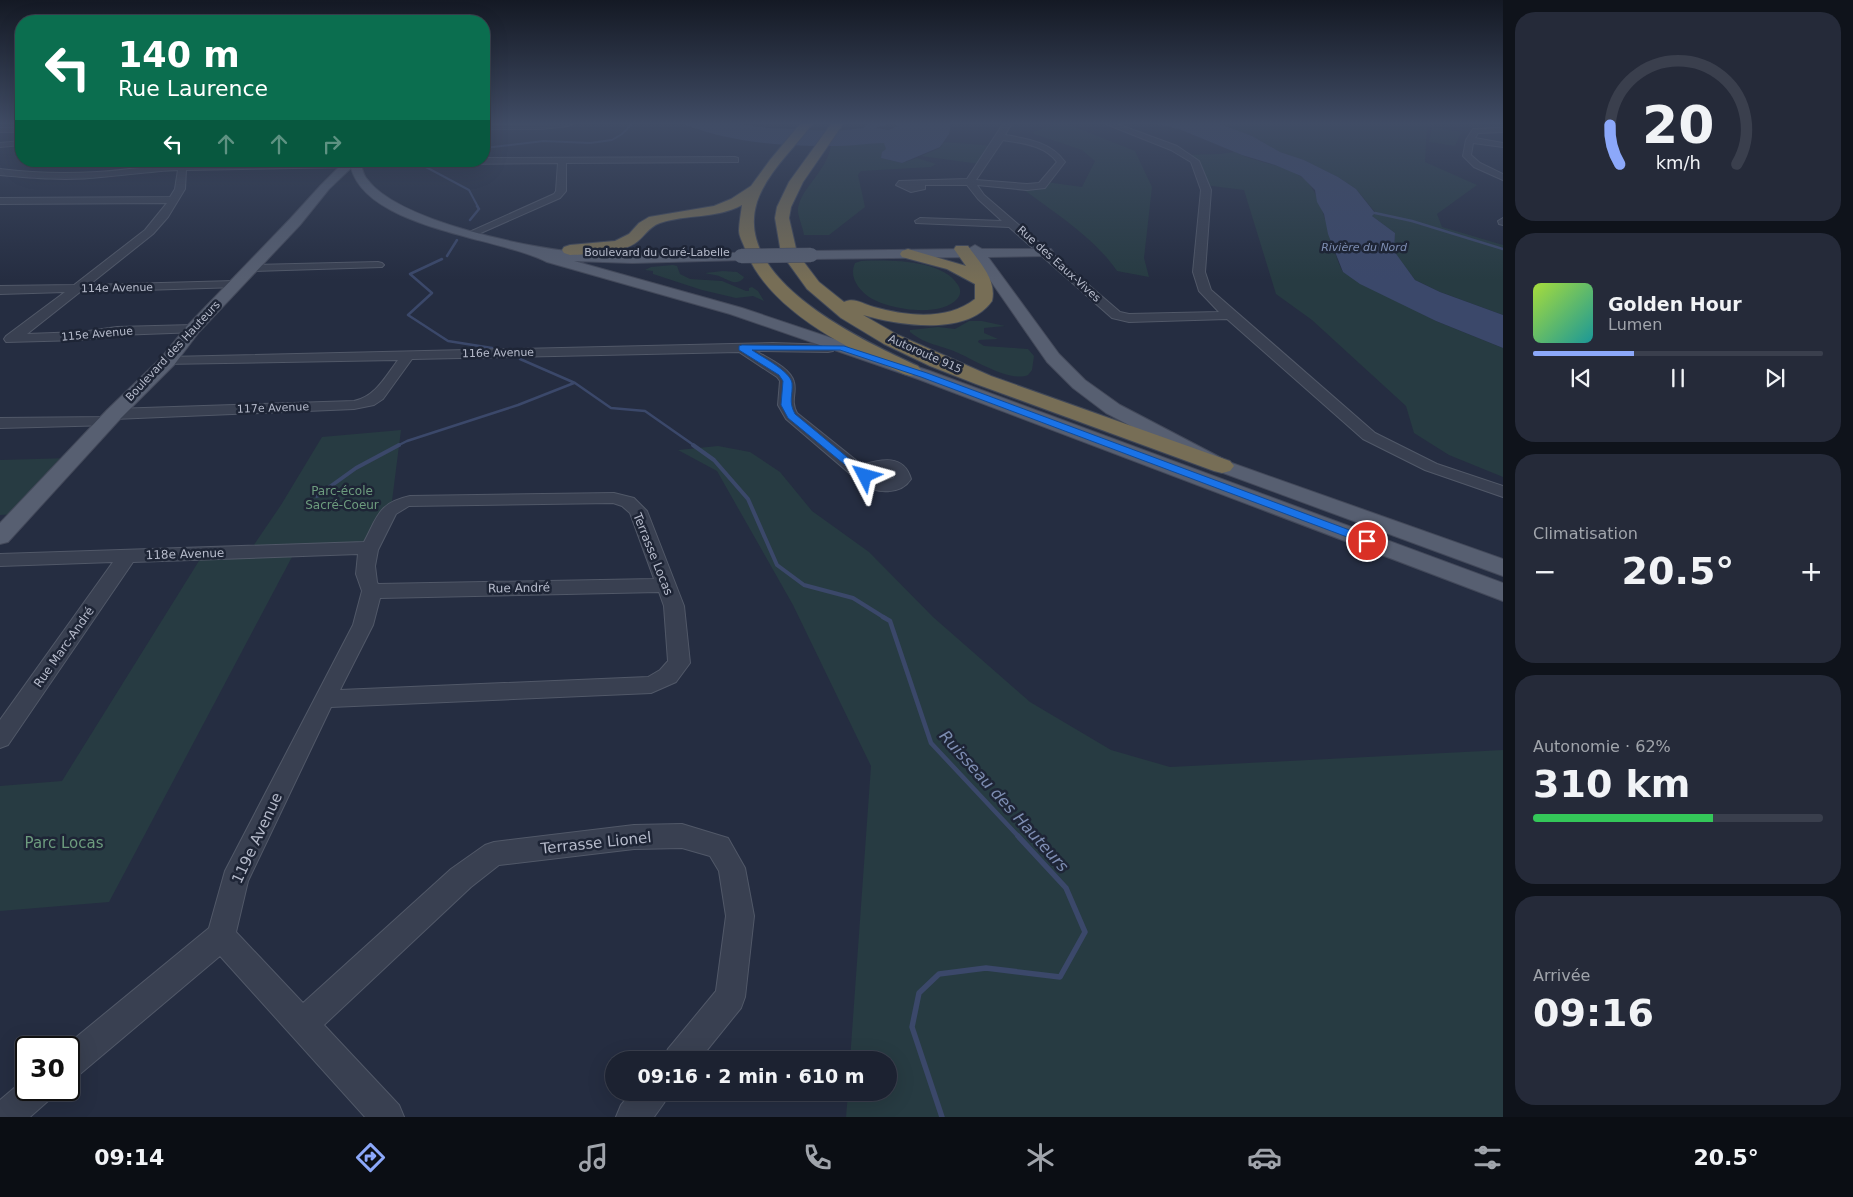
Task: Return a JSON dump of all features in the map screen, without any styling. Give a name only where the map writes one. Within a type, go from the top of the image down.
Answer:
[{"type":"highway","name":"Autoroute 915","points":[[765,176],[756,188],[748,210],[746,230],[754,255],[774,282],[807,312],[840,335],[880,356],[924,375]]},
{"type":"highway","name":"Autoroute 915","points":[[801,176],[789,194],[782,217],[784,237],[790,253],[814,285],[853,318],[920,354],[1222,466]]},
{"type":"highway","points":[[570,250],[608,247],[633,249],[639,229],[651,222],[722,208],[736,202],[756,188]]},
{"type":"highway","points":[[814,285],[868,312],[900,318],[927,319],[958,315],[978,307],[983,302],[985,295],[980,274],[970,251]]},
{"type":"highway","points":[[908,254],[953,266],[981,280]]},
{"type":"main road","name":"Boulevard des Hauteurs","points":[[0,538],[111,418],[168,361],[193,329],[337,176]]},
{"type":"main road","points":[[326,187],[336,183],[372,177]]},
{"type":"main road","name":"Boulevard du Curé-Labelle","points":[[372,177],[404,203],[473,232],[538,252],[581,257],[633,249],[740,254],[970,251]]},
{"type":"main road","name":"Boulevard du Curé-Labelle","points":[[359,179],[377,196],[413,216],[520,243],[570,250]]},
{"type":"main road","points":[[633,249],[630,266],[631,272],[648,285]]},
{"type":"main road","points":[[970,251],[1044,250]]},
{"type":"main road","points":[[970,251],[1048,352],[1079,384],[1130,418],[1222,466],[1503,568]]},
{"type":"main road","name":"Boulevard du Curé-Labelle","points":[[809,253],[908,254],[970,251]]},
{"type":"main road","points":[[538,252],[552,259],[736,311],[834,348],[924,375],[1503,592]]},
{"type":"street","points":[[4,338],[79,289],[127,252],[149,232],[164,215],[180,189],[182,176]]},
{"type":"street","points":[[473,232],[557,196],[561,191],[562,176]]},
{"type":"street","points":[[970,182],[973,176]]},
{"type":"street","points":[[911,182],[970,182],[1027,187],[1042,186],[1050,176]]},
{"type":"street","points":[[1201,176],[1206,190],[1199,272],[1205,291],[1369,436],[1431,467],[1503,492]]},
{"type":"street","name":"Rue des Eaux-Vives","points":[[970,182],[981,197],[1116,314],[1129,318],[1230,315]]},
{"type":"street","points":[[1,202],[172,200]]},
{"type":"street","points":[[4,338],[60,289],[112,251],[172,200]]},
{"type":"street","points":[[920,221],[1014,224]]},
{"type":"street","points":[[112,251],[127,252]]},
{"type":"street","points":[[250,268],[378,266]]},
{"type":"street","name":"114e Avenue","points":[[0,290],[234,285]]},
{"type":"street","name":"115e Avenue","points":[[4,338],[81,336],[118,331],[193,329]]},
{"type":"street","points":[[742,348],[782,374],[788,381],[786,405],[791,416],[865,476]]},
{"type":"street","name":"116e Avenue","points":[[168,361],[742,348],[834,348]]},
{"type":"street","name":"117e Avenue","points":[[0,424],[354,405],[369,402],[378,396],[408,355]]},
{"type":"street","name":"Terrasse Locas","points":[[324,699],[652,685],[668,676],[678,663],[674,606],[638,511],[628,502],[614,498],[417,500],[403,502],[391,509],[370,548],[364,570],[365,580],[372,591]]},
{"type":"street","name":"118e Avenue","points":[[0,560],[370,548]]},
{"type":"street","name":"Rue Marc-André","points":[[0,738],[127,556]]},
{"type":"street","name":"Rue André","points":[[372,591],[666,585]]},
{"type":"street","points":[[324,699],[363,625],[372,591]]},
{"type":"street","name":"119e Avenue","points":[[221,936],[235,880],[324,699]]},
{"type":"street","name":"Terrasse Lionel","points":[[301,1025],[461,878],[494,854],[634,837],[682,836],[719,846],[732,868],[740,916],[730,997],[686,1051]]},
{"type":"street","points":[[80,1054],[221,936],[387,1117]]},
{"type":"street","points":[[4,1117],[24,1101]]},
{"type":"street","points":[[633,1117],[646,1101]]},
{"type":"green space","points":[[816,176],[858,176],[865,207],[829,235],[804,235],[798,208],[804,193]]},
{"type":"green space","points":[[1087,176],[1147,176],[1152,187],[1144,258],[1149,277],[1117,271],[1107,258],[1084,236],[1019,186],[1046,182],[1082,187]]},
{"type":"green space","points":[[1201,176],[1300,176],[1308,183],[1321,206],[1333,248],[1343,272],[1436,321],[1503,348],[1503,477],[1449,455],[1414,433],[1406,406],[1312,320],[1276,294],[1244,190],[1204,185]]},
{"type":"green space","points":[[1336,176],[1457,176],[1477,185],[1437,214],[1442,227],[1503,245],[1503,315],[1440,292],[1415,280],[1393,251],[1395,233],[1372,216],[1375,212],[1356,189]]},
{"type":"green space","points":[[861,261],[899,261],[940,270],[950,276],[959,287],[959,296],[949,305],[938,309],[910,310],[883,304],[864,293],[856,283],[853,271],[855,263]]},
{"type":"green space","points":[[677,266],[680,274],[690,279],[722,281],[746,291],[749,291],[749,288],[752,287],[758,291],[764,301],[753,296],[736,298],[702,290],[653,274],[653,271],[645,270],[651,267]]},
{"type":"green space","points":[[737,272],[744,277],[740,281],[735,282],[717,275],[705,273]]},
{"type":"green space","points":[[969,321],[982,321],[1005,326],[984,328],[984,333],[998,339],[979,340],[978,342],[984,346],[1028,349],[1034,356],[1032,370],[1028,375],[1020,377],[1002,373],[950,349],[916,337],[910,332],[910,330],[938,327],[955,329]]},
{"type":"green space","name":"Parc-école Sacré-Coeur","points":[[401,430],[391,509],[370,548],[249,552],[281,505],[322,437]]},
{"type":"green space","points":[[718,446],[750,452],[780,472],[812,511],[869,552],[933,617],[1030,702],[1111,750],[1170,767],[1503,750],[1503,1117],[846,1117],[847,1101],[897,1101],[897,1051],[851,1051],[871,766],[793,605],[717,471],[678,450]]},
{"type":"green space","points":[[72,458],[19,514],[0,515],[0,460]]},
{"type":"green space","name":"Parc Locas","points":[[293,555],[109,902],[0,911],[0,786],[62,781],[202,556]]},
{"type":"water","name":"Rivière du Nord","points":[[1301,176],[1336,176],[1356,189],[1375,213],[1372,216],[1395,233],[1394,251],[1415,280],[1440,292],[1503,315],[1503,348],[1436,321],[1360,284],[1343,272],[1328,234],[1324,214],[1317,202],[1315,190]]},
{"type":"waterway","name":"Ruisseau des Hauteurs","points":[[443,176],[469,190],[478,207]]},
{"type":"waterway","name":"Ruisseau des Hauteurs","points":[[470,220],[479,209],[477,206]]},
{"type":"waterway","name":"Rivière du Nord","points":[[1375,213],[1412,221],[1503,249]]},
{"type":"waterway","name":"Ruisseau des Hauteurs","points":[[447,256],[457,240]]},
{"type":"waterway","name":"Ruisseau des Hauteurs","points":[[442,259],[410,274],[432,293],[408,315],[448,341],[492,348]]},
{"type":"waterway","name":"Ruisseau des Hauteurs","points":[[520,359],[575,383],[611,408],[645,411],[695,446]]},
{"type":"waterway","points":[[399,445],[518,405],[574,383]]},
{"type":"waterway","points":[[317,496],[356,468],[399,445]]},
{"type":"waterway","name":"Ruisseau des Hauteurs","points":[[693,445],[714,460],[748,499],[777,565],[804,585],[853,598],[885,618]]},
{"type":"waterway","name":"Ruisseau des Hauteurs","points":[[883,617],[890,621],[931,743],[1019,837]]},
{"type":"waterway","name":"Ruisseau des Hauteurs","points":[[942,1117],[912,1027],[919,993],[939,974],[986,968],[1060,977],[1085,932],[1066,888],[1018,836]]},
{"type":"route","points":[[865,476],[791,416],[786,405],[788,381],[782,374],[742,348],[841,348],[924,375],[1367,541]]}]
